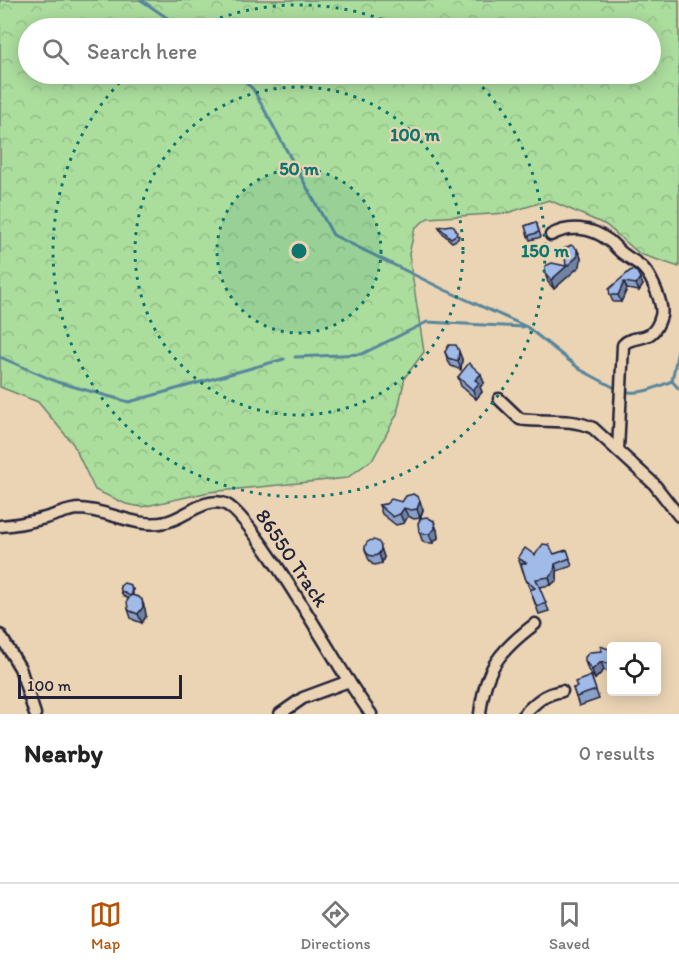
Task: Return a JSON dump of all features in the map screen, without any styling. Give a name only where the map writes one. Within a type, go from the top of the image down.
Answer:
[{"type":"street","points":[[551,235],[570,228],[593,232],[606,238],[621,253],[644,268],[662,306],[661,316],[648,337],[629,340],[624,345],[618,451]]},
{"type":"street","points":[[499,399],[520,419],[582,423],[600,434],[654,484],[679,516]]},
{"type":"street","name":"86550 Track","points":[[0,525],[25,523],[68,510],[80,509],[134,521],[164,523],[209,503],[225,504],[234,509],[245,522],[273,561],[371,714]]},
{"type":"street","points":[[480,714],[483,688],[489,672],[505,650],[535,624]]},
{"type":"street","points":[[0,635],[20,668],[35,714]]},
{"type":"street","points":[[280,714],[303,698],[348,681]]},
{"type":"street","points":[[524,714],[539,698],[549,693],[562,691]]},
{"type":"green space","points":[[0,0],[679,0],[679,267],[640,254],[606,225],[549,200],[507,213],[428,218],[415,228],[409,254],[424,352],[405,377],[397,414],[373,459],[347,478],[209,492],[142,507],[126,504],[95,490],[73,444],[38,402],[0,387]]},
{"type":"building","points":[[536,222],[539,232],[528,236],[525,226]]},
{"type":"building","points":[[451,225],[457,232],[451,238],[439,227]]},
{"type":"building","points":[[571,245],[577,249],[577,257],[551,280],[545,273],[545,266],[552,263],[566,266],[564,249]]},
{"type":"building","points":[[633,270],[640,278],[636,284],[624,282],[618,295],[610,295],[609,289]]},
{"type":"building","points":[[449,345],[456,345],[459,351],[458,361],[448,358],[445,352]]},
{"type":"building","points":[[469,363],[481,374],[475,380],[479,383],[473,390],[458,377]]},
{"type":"building","points":[[413,494],[420,501],[417,509],[404,508],[400,514],[393,517],[379,505],[386,504],[391,499],[402,502],[406,496]]},
{"type":"building","points":[[427,517],[434,521],[435,529],[429,534],[422,534],[418,523],[421,518]]},
{"type":"building","points":[[373,540],[381,548],[373,556],[365,548]]},
{"type":"building","points":[[543,544],[549,545],[554,554],[567,550],[570,558],[555,564],[554,572],[549,577],[536,579],[546,603],[537,607],[530,590],[535,588],[526,580],[521,564],[526,563],[518,558],[525,548],[535,555]]},
{"type":"building","points":[[124,583],[131,585],[132,595],[121,591],[120,586]]},
{"type":"building","points":[[131,595],[142,600],[143,607],[138,614],[128,609],[127,601]]},
{"type":"building","points":[[600,646],[607,648],[607,664],[601,662],[592,670],[585,661],[585,657],[590,652],[602,651]]},
{"type":"building","points":[[591,676],[596,690],[576,697],[573,688],[577,687],[575,682]]},
{"type":"waterway","points":[[141,0],[167,18]]},
{"type":"waterway","points":[[247,84],[253,89],[333,235],[527,327],[581,370],[613,387]]},
{"type":"waterway","points":[[295,357],[362,354],[427,322],[523,327]]},
{"type":"waterway","points":[[672,381],[679,345]]},
{"type":"waterway","points":[[0,357],[57,382],[129,402],[284,359]]},
{"type":"waterway","points":[[629,392],[646,391],[672,381],[679,389]]}]
